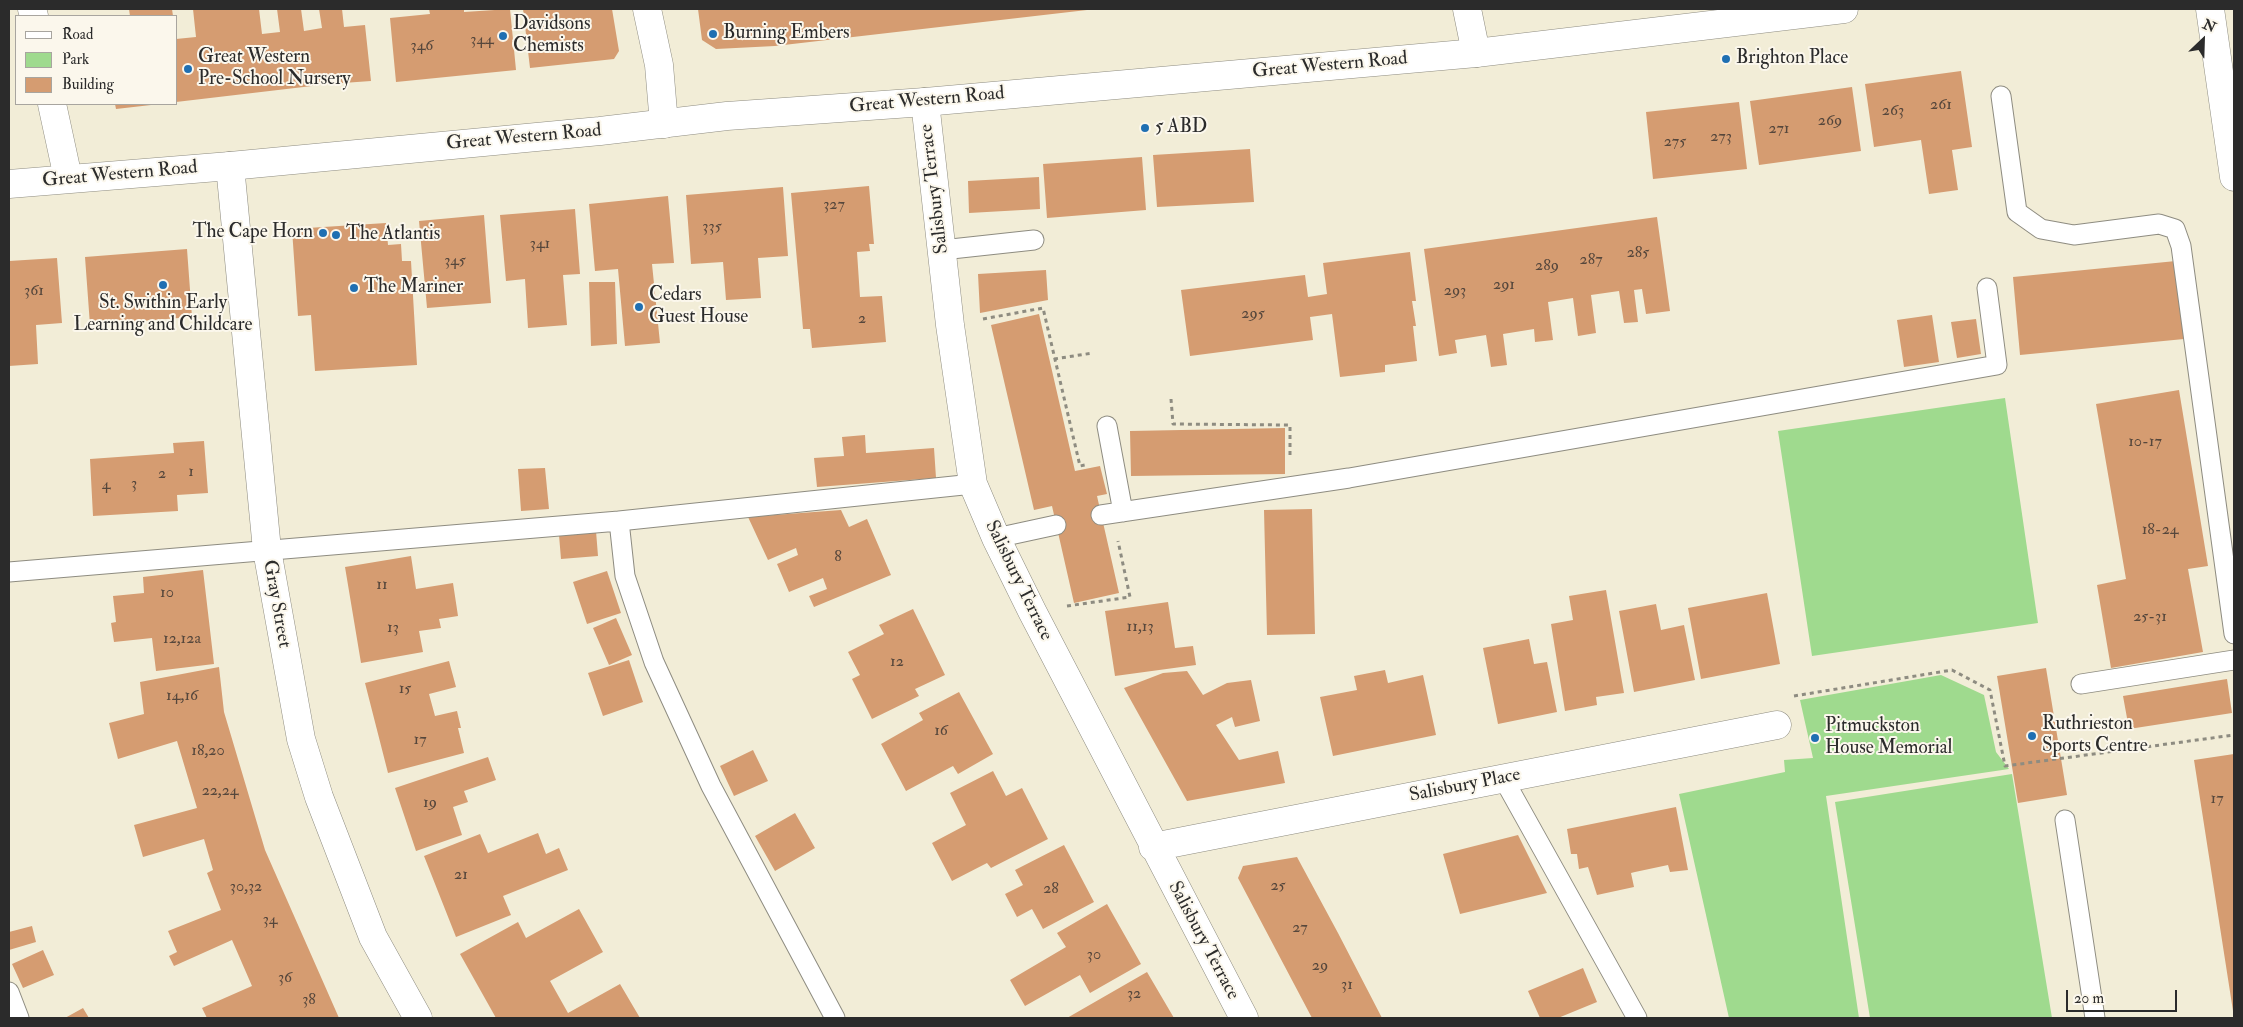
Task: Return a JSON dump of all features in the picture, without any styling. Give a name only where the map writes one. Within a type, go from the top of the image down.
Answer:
[{"type":"street","points":[[647,9],[660,65],[664,124]]},
{"type":"street","points":[[1467,9],[1476,53]]},
{"type":"street","name":"Great Western Road","points":[[9,184],[230,166],[664,124],[727,116],[925,102],[1476,53],[1844,9]]},
{"type":"street","points":[[2210,9],[2234,177]]},
{"type":"street","name":"Salisbury Terrace","points":[[925,102],[950,325],[973,484],[996,538],[1032,612],[1153,847],[1244,1018]]},
{"type":"street","points":[[52,105],[68,178]]},
{"type":"street","name":"Gray Street","points":[[230,166],[267,550],[301,739],[311,772],[373,937],[418,1018]]},
{"type":"street","name":"Salisbury Place","points":[[1153,847],[1777,725]]},
{"type":"lane","points":[[2001,96],[2017,212],[2041,229],[2074,235],[2159,224],[2175,230],[2181,246],[2234,634]]},
{"type":"lane","points":[[942,250],[1034,240]]},
{"type":"lane","points":[[1108,426],[1112,514],[1290,488],[1997,365],[1987,288]]},
{"type":"lane","points":[[9,572],[619,521],[973,484]]},
{"type":"lane","points":[[619,521],[625,576],[654,662],[711,786],[835,1018]]},
{"type":"lane","points":[[996,538],[1056,525]]},
{"type":"lane","points":[[2081,684],[2234,660]]},
{"type":"lane","points":[[1503,778],[1637,1018]]},
{"type":"lane","points":[[2065,820],[2095,1018]]},
{"type":"lane","points":[[9,992],[19,1018]]},
{"type":"path","points":[[950,325],[1044,308],[1054,359],[1080,466],[1088,464]]},
{"type":"path","points":[[1054,359],[1093,353]]},
{"type":"path","points":[[1171,399],[1173,424],[1290,425],[1290,488]]},
{"type":"path","points":[[1032,612],[1130,597],[1112,514]]},
{"type":"path","points":[[1777,725],[1786,698],[1952,670],[1990,690],[2005,766],[2234,735]]},
{"type":"green space","points":[[2005,398],[2038,623],[1812,656],[1778,431]]},
{"type":"green space","points":[[1941,675],[1984,695],[1996,752],[2009,769],[1826,796],[1859,1018],[1729,1018],[1679,794],[1785,772],[1784,760],[1813,758],[1800,700]]},
{"type":"green space","points":[[2012,774],[2052,1018],[1870,1018],[1835,802]]},
{"type":"building","name":"Great Western Pre-School Nursery","points":[[129,9],[172,9],[173,15],[130,15]]},
{"type":"building","points":[[193,9],[259,9],[262,34],[280,32],[277,9],[301,9],[304,31],[322,28],[319,9],[342,9],[344,27],[365,25],[371,81],[329,84],[178,102],[178,39],[196,37]]},
{"type":"building","points":[[429,9],[464,9],[464,12],[510,9],[516,70],[396,82],[390,18],[430,14]]},
{"type":"building","points":[[523,9],[612,9],[619,51],[614,59],[530,68]]},
{"type":"building","points":[[698,9],[1087,10],[775,46],[716,49],[702,40]]},
{"type":"building","points":[[1961,71],[1972,147],[1952,150],[1958,190],[1929,194],[1921,140],[1874,147],[1865,84]]},
{"type":"building","points":[[1852,87],[1861,151],[1759,165],[1750,101]]},
{"type":"building","points":[[1739,102],[1747,169],[1653,179],[1646,112]]},
{"type":"building","name":"Great Western Pre-School Nursery","points":[[115,105],[151,105],[116,109]]},
{"type":"building","points":[[1250,149],[1254,202],[1157,207],[1153,155]]},
{"type":"building","points":[[1142,157],[1146,210],[1047,218],[1043,164]]},
{"type":"building","points":[[1039,177],[1040,209],[969,213],[968,181]]},
{"type":"building","points":[[869,186],[874,244],[869,244],[870,251],[857,252],[860,297],[882,296],[886,342],[812,348],[810,329],[803,329],[791,193]]},
{"type":"building","points":[[783,187],[788,256],[758,258],[761,298],[726,300],[723,262],[691,264],[686,195]]},
{"type":"building","name":"Cedars Guest House","points":[[668,196],[674,263],[652,264],[660,343],[625,346],[618,269],[595,271],[589,204]]},
{"type":"building","points":[[575,209],[580,274],[563,275],[567,325],[528,328],[525,279],[506,281],[500,215]]},
{"type":"building","points":[[484,215],[491,303],[427,308],[419,221]]},
{"type":"building","points":[[1657,217],[1670,311],[1646,314],[1642,289],[1634,290],[1638,322],[1624,323],[1619,291],[1591,295],[1596,333],[1578,336],[1573,298],[1548,302],[1553,340],[1535,342],[1534,329],[1503,334],[1507,365],[1491,367],[1486,335],[1455,340],[1457,353],[1439,356],[1424,249]]},
{"type":"building","name":"The Mariner","points":[[386,223],[388,245],[401,244],[402,261],[411,261],[417,365],[315,371],[311,315],[298,316],[292,229]]},
{"type":"building","points":[[187,249],[192,317],[90,325],[85,257]]},
{"type":"building","points":[[1410,252],[1416,301],[1412,301],[1416,326],[1413,326],[1417,361],[1385,365],[1385,372],[1340,377],[1332,314],[1310,317],[1313,340],[1190,356],[1181,290],[1305,275],[1308,297],[1327,294],[1323,263]]},
{"type":"building","points":[[57,258],[62,323],[36,325],[38,364],[9,366],[9,261]]},
{"type":"building","points":[[2176,261],[2184,339],[2020,355],[2013,277]]},
{"type":"building","points":[[1046,270],[1048,300],[980,313],[978,274]]},
{"type":"building","points":[[589,282],[615,282],[617,344],[591,346]]},
{"type":"building","points":[[1039,314],[1075,471],[1100,466],[1107,494],[1097,496],[1119,593],[1074,603],[1052,506],[1034,510],[991,325]]},
{"type":"building","points":[[1932,315],[1939,362],[1904,367],[1897,320]]},
{"type":"building","points":[[1976,319],[1981,354],[1957,358],[1951,322]]},
{"type":"building","points":[[2179,390],[2208,566],[2188,569],[2203,652],[2111,668],[2097,585],[2126,579],[2096,404]]},
{"type":"building","points":[[1285,428],[1285,474],[1131,476],[1130,431]]},
{"type":"building","points":[[865,435],[866,453],[934,448],[936,478],[817,487],[814,458],[844,456],[842,437]]},
{"type":"building","points":[[204,441],[208,493],[177,495],[178,511],[93,516],[90,459],[174,453],[173,443]]},
{"type":"building","points":[[545,468],[549,509],[521,511],[518,469]]},
{"type":"building","points":[[1312,509],[1315,634],[1267,635],[1264,510]]},
{"type":"building","points":[[841,510],[849,527],[867,519],[891,575],[814,607],[809,596],[827,589],[823,578],[789,592],[777,564],[798,555],[796,548],[768,560],[748,517]]},
{"type":"building","points":[[596,531],[598,556],[561,559],[559,535]]},
{"type":"building","points":[[411,556],[416,589],[453,583],[458,616],[439,619],[441,628],[419,631],[423,652],[361,663],[345,567]]},
{"type":"building","points":[[203,570],[214,664],[156,671],[152,638],[114,642],[111,623],[116,622],[113,596],[144,593],[143,577]]},
{"type":"building","points":[[607,571],[621,613],[587,624],[573,582]]},
{"type":"building","points":[[1606,590],[1624,693],[1596,697],[1597,705],[1565,711],[1551,624],[1573,620],[1569,596]]},
{"type":"building","points":[[1767,593],[1780,664],[1701,679],[1688,608]]},
{"type":"building","points":[[1168,602],[1175,648],[1193,646],[1196,665],[1115,676],[1105,611]]},
{"type":"building","points":[[1656,604],[1661,630],[1684,625],[1695,680],[1634,692],[1619,611]]},
{"type":"building","points":[[913,609],[945,675],[915,689],[919,696],[872,719],[852,679],[860,675],[848,652],[884,634],[879,625]]},
{"type":"building","points":[[616,618],[632,655],[609,665],[593,628]]},
{"type":"building","points":[[1529,639],[1534,664],[1547,662],[1557,712],[1498,724],[1483,648]]},
{"type":"building","points":[[629,660],[643,702],[603,716],[588,673]]},
{"type":"building","points":[[449,661],[456,687],[429,694],[435,716],[457,711],[461,728],[458,728],[464,753],[388,773],[365,683]]},
{"type":"building","points":[[219,667],[224,712],[265,850],[339,1018],[207,1018],[202,1008],[252,986],[232,940],[174,966],[169,956],[177,952],[168,931],[221,910],[207,873],[213,870],[204,839],[143,857],[134,825],[197,808],[177,741],[118,759],[109,723],[144,714],[140,682]]},
{"type":"building","name":"Ruthrieston Sports Centre","points":[[2046,668],[2067,795],[2018,803],[1997,676]]},
{"type":"building","points":[[1385,670],[1388,683],[1423,675],[1436,735],[1333,756],[1320,697],[1357,690],[1354,676]]},
{"type":"building","points":[[1187,671],[1203,695],[1227,683],[1251,680],[1260,721],[1235,727],[1232,717],[1216,725],[1239,760],[1278,751],[1285,783],[1187,801],[1124,688],[1163,673]]},
{"type":"building","points":[[2227,679],[2232,713],[2129,729],[2123,696]]},
{"type":"building","points":[[959,692],[993,754],[958,774],[953,766],[906,791],[881,744],[923,720],[919,713]]},
{"type":"building","points":[[753,750],[768,781],[734,796],[720,766]]},
{"type":"building","points":[[2234,754],[2234,1011],[2233,1011],[2194,760]]},
{"type":"building","points":[[488,757],[496,780],[464,791],[468,802],[453,807],[462,835],[416,851],[395,788]]},
{"type":"building","points":[[993,771],[1006,796],[1022,788],[1048,839],[991,868],[987,863],[952,881],[932,843],[966,825],[950,793]]},
{"type":"building","points":[[1676,807],[1688,870],[1670,872],[1668,865],[1631,873],[1634,887],[1597,895],[1588,867],[1579,869],[1577,854],[1571,854],[1567,829]]},
{"type":"building","points":[[795,813],[815,848],[775,871],[755,836]]},
{"type":"building","points":[[538,833],[546,854],[559,848],[568,870],[503,896],[511,915],[456,937],[424,856],[480,834],[488,853]]},
{"type":"building","points":[[1518,835],[1547,893],[1460,914],[1443,854]]},
{"type":"building","points":[[1064,845],[1094,902],[1043,929],[1032,909],[1017,917],[1005,894],[1023,885],[1015,870]]},
{"type":"building","points":[[1297,857],[1382,1018],[1312,1018],[1238,878],[1243,866]]},
{"type":"building","points":[[1107,904],[1141,964],[1090,993],[1080,975],[1025,1006],[1010,980],[1066,947],[1057,933]]},
{"type":"building","points":[[579,909],[603,952],[550,981],[568,1013],[620,984],[640,1018],[496,1018],[460,954],[518,922],[526,938]]},
{"type":"building","points":[[32,926],[36,942],[9,950],[9,932]]},
{"type":"building","points":[[43,950],[54,975],[23,988],[12,964]]},
{"type":"building","points":[[1583,968],[1597,1002],[1558,1018],[1540,1018],[1528,991]]},
{"type":"building","points":[[1147,972],[1174,1018],[1067,1018]]},
{"type":"building","points":[[83,1008],[89,1018],[65,1018]]},
{"type":"place","name":"Burning Embers","points":[[713,34]]},
{"type":"place","name":"Davidsons Chemists","points":[[503,36]]},
{"type":"place","name":"Brighton Place","points":[[1726,59]]},
{"type":"place","name":"Great Western Pre-School Nursery","points":[[188,69]]},
{"type":"place","name":"5 ABD","points":[[1145,128]]},
{"type":"place","name":"The Cape Horn","points":[[323,233]]},
{"type":"place","name":"The Atlantis","points":[[336,235]]},
{"type":"place","name":"St. Swithin Early Learning and Childcare","points":[[163,285]]},
{"type":"place","name":"The Mariner","points":[[354,288]]},
{"type":"place","name":"Cedars Guest House","points":[[639,307]]},
{"type":"place","name":"Ruthrieston Sports Centre","points":[[2032,736]]},
{"type":"place","name":"Pitmuckston House Memorial","points":[[1815,738]]}]
